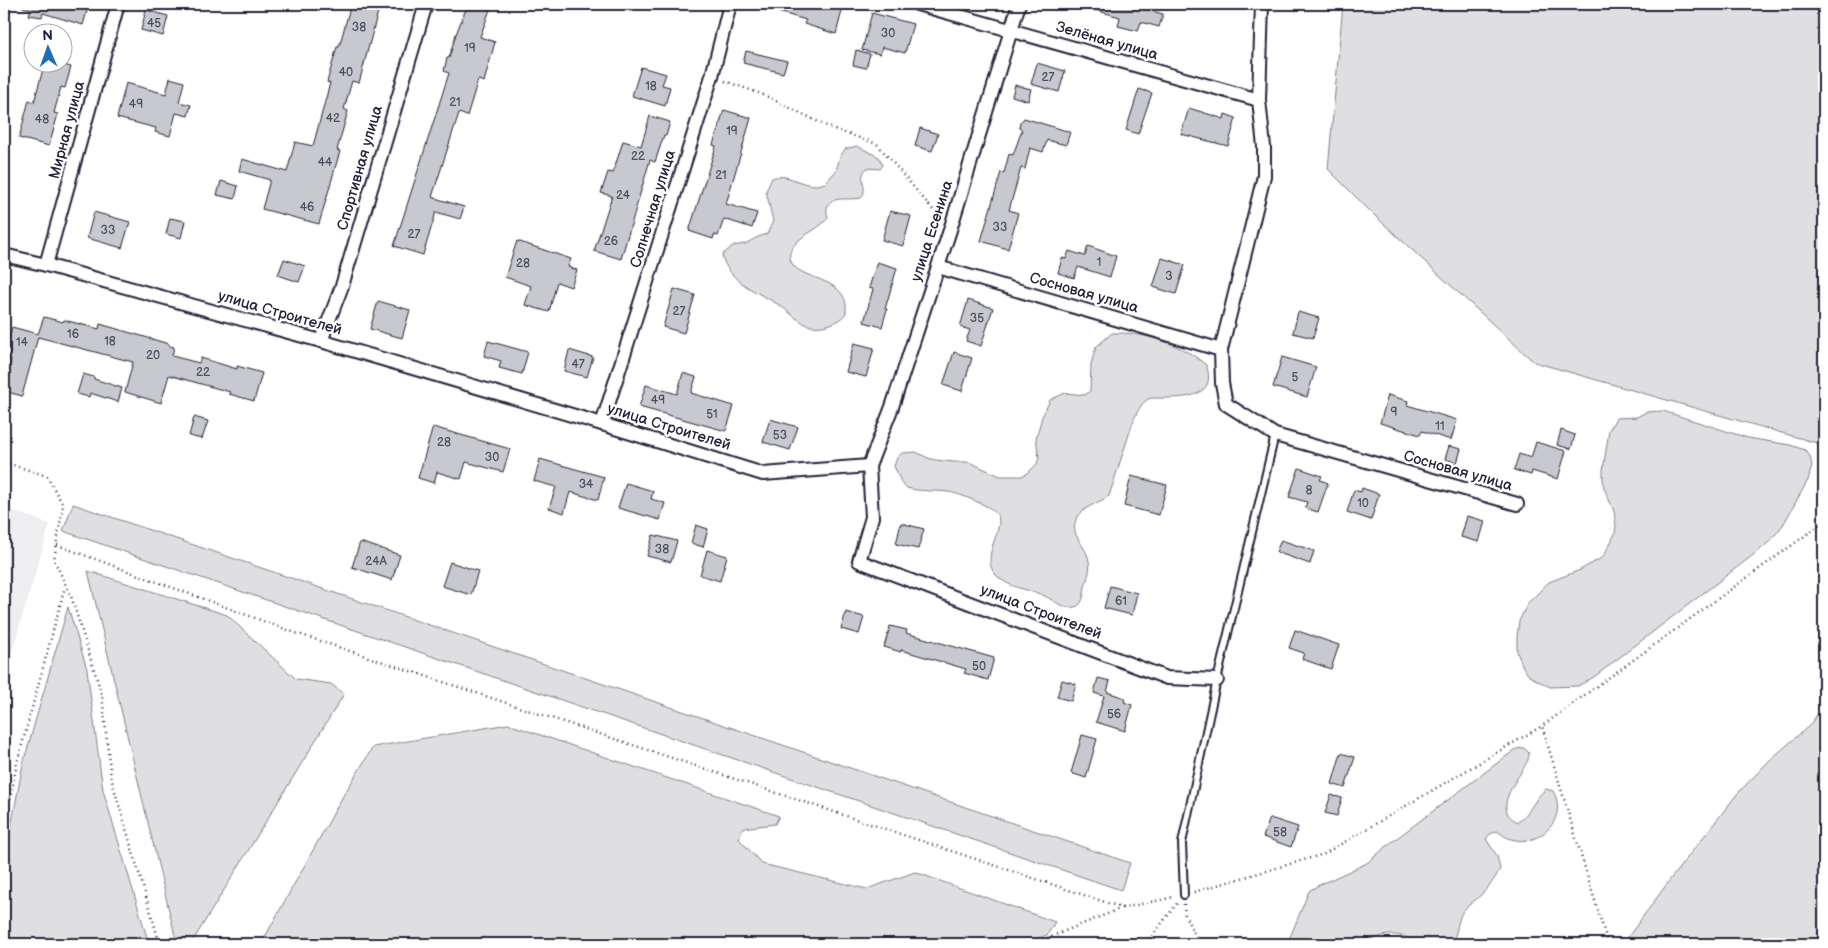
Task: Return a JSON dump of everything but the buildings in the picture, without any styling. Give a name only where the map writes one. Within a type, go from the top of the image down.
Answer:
[{"type":"street","name":"Мирная улица","points":[[46,265],[118,4]]},
{"type":"street","name":"Спортивная улица","points":[[321,341],[342,286],[426,4]]},
{"type":"street","name":"Солнечная улица","points":[[602,424],[712,76],[730,4]]},
{"type":"street","name":"Зелёная улица","points":[[917,4],[1259,100]]},
{"type":"street","name":"улица Есенина","points":[[869,466],[892,407],[938,267],[1019,4]]},
{"type":"street","points":[[1221,350],[1264,176],[1264,147],[1259,100],[1262,4]]},
{"type":"street","name":"улица Строителей","points":[[4,255],[321,341],[763,474],[869,466],[872,517],[859,561],[1167,678],[1216,680]]},
{"type":"street","name":"Сосновая улица","points":[[938,267],[1221,350],[1222,383],[1226,404],[1275,435],[1516,504]]},
{"type":"lane","points":[[1184,895],[1182,843],[1216,680],[1275,435]]},
{"type":"path","points":[[1816,4],[1824,42]]},
{"type":"path","points":[[712,76],[764,96],[831,128],[877,144],[950,230]]},
{"type":"path","points":[[4,462],[47,476],[62,505],[54,560],[71,596],[102,695],[111,778],[160,944]]},
{"type":"path","points":[[1034,944],[1123,908],[1184,895],[1324,854],[1542,726],[1824,522]]},
{"type":"path","points":[[57,545],[293,632],[1123,908]]},
{"type":"path","points":[[4,834],[17,763],[66,585]]},
{"type":"path","points":[[1542,726],[1608,944]]},
{"type":"path","points":[[1146,944],[1184,895]]},
{"type":"path","points":[[1184,895],[1185,916],[1200,944]]},
{"type":"shaded area","points":[[1343,4],[1824,4],[1824,445],[1534,362],[1373,214],[1328,169]]},
{"type":"shaded area","points":[[857,146],[879,157],[883,165],[880,169],[867,168],[864,172],[864,190],[861,198],[831,201],[827,210],[828,218],[797,241],[790,252],[791,262],[797,269],[839,290],[845,300],[846,313],[843,317],[826,325],[811,326],[753,291],[737,279],[725,264],[722,255],[733,246],[745,244],[767,234],[773,221],[766,191],[772,178],[785,177],[810,185],[825,183],[836,171],[840,157],[845,149]]},
{"type":"shaded area","points":[[1112,333],[1149,337],[1174,345],[1206,365],[1209,377],[1206,386],[1201,392],[1182,397],[1151,398],[1145,401],[1139,409],[1109,496],[1082,511],[1074,525],[1077,536],[1088,556],[1090,568],[1082,601],[1075,607],[1067,607],[1041,594],[1007,584],[996,575],[991,567],[990,559],[999,524],[998,517],[994,511],[953,493],[907,488],[902,484],[894,466],[897,458],[902,453],[916,452],[935,460],[969,462],[1000,476],[1022,476],[1028,473],[1037,464],[1039,458],[1036,438],[1042,417],[1050,400],[1065,393],[1085,395],[1090,391],[1091,364],[1096,347]]},
{"type":"shaded area","points":[[1663,411],[1748,438],[1790,445],[1805,450],[1810,456],[1812,466],[1808,480],[1783,525],[1761,549],[1594,677],[1578,686],[1550,687],[1529,676],[1523,667],[1517,652],[1519,621],[1528,603],[1549,582],[1580,570],[1603,557],[1615,534],[1614,511],[1604,488],[1603,470],[1609,430],[1616,418],[1637,417],[1646,412]]},
{"type":"shaded area","points":[[73,504],[1130,863],[1121,890],[63,531]]},
{"type":"shaded area","points":[[4,508],[50,524],[4,678]]},
{"type":"shaded area","points":[[88,571],[227,615],[296,679],[331,684],[344,694],[191,944],[177,944]]},
{"type":"shaded area","points":[[68,607],[87,669],[103,790],[149,944],[4,944],[4,864],[23,764]]},
{"type":"shaded area","points":[[1824,704],[1824,944],[1625,944],[1628,937],[1672,877],[1738,793],[1770,760],[1810,725]]},
{"type":"shaded area","points":[[508,724],[779,816],[775,824],[742,828],[739,839],[762,864],[867,889],[915,872],[1055,922],[1047,935],[1023,944],[261,944],[343,796],[373,747]]},
{"type":"shaded area","points":[[1524,748],[1529,753],[1528,760],[1509,793],[1506,809],[1510,816],[1518,822],[1526,815],[1546,789],[1553,791],[1557,801],[1557,811],[1554,820],[1541,835],[1532,839],[1522,841],[1511,839],[1497,831],[1490,834],[1486,839],[1497,856],[1500,869],[1486,889],[1463,911],[1451,944],[1414,944],[1414,941],[1409,938],[1393,935],[1382,936],[1372,940],[1370,944],[1290,944],[1290,937],[1309,891],[1367,863],[1393,841],[1516,749]]}]
